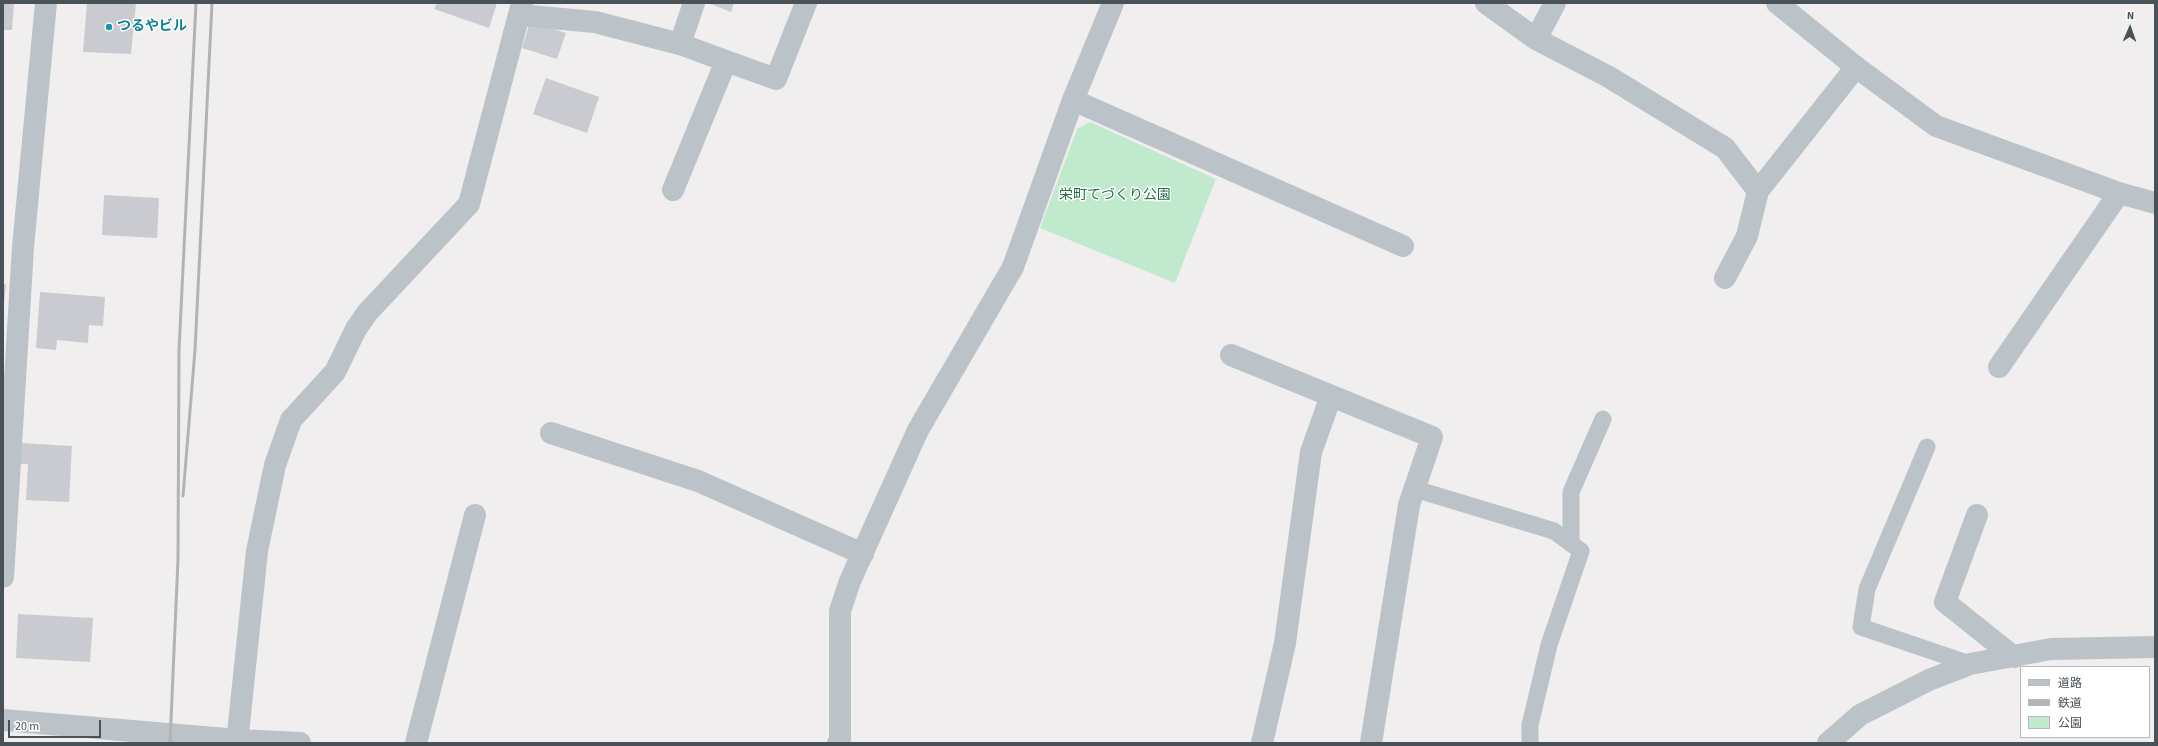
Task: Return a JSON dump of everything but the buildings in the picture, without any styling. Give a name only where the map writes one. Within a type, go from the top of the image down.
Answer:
[{"type":"street","points":[[3,578],[5,502],[22,248],[46,3]]},
{"type":"street","points":[[680,44],[694,3]]},
{"type":"street","points":[[237,742],[257,551],[275,465],[291,420],[335,372],[356,330],[367,313],[469,204],[521,9],[595,22],[680,44],[776,79],[806,3]]},
{"type":"street","points":[[838,743],[840,740],[840,611],[850,581],[918,430],[1013,267],[1073,100],[1113,3]]},
{"type":"street","points":[[1486,3],[1536,38],[1609,77],[1691,125],[1725,148],[1758,191]]},
{"type":"street","points":[[1536,38],[1555,3]]},
{"type":"street","points":[[1777,3],[1856,67],[1936,126],[2119,193],[2155,204]]},
{"type":"street","points":[[673,190],[726,61]]},
{"type":"street","points":[[1725,278],[1747,236],[1758,191],[1856,67]]},
{"type":"street","points":[[1073,100],[1403,246]]},
{"type":"street","points":[[1998,367],[2119,193]]},
{"type":"street","points":[[1231,355],[1432,437],[1410,505],[1371,743]]},
{"type":"street","points":[[1262,743],[1285,643],[1311,452],[1331,396]]},
{"type":"street","points":[[551,433],[698,481],[863,554]]},
{"type":"street","points":[[416,743],[475,515]]},
{"type":"street","points":[[1977,515],[1945,602],[2014,657]]},
{"type":"street","points":[[1828,743],[1860,715],[1929,680],[1970,664],[2051,649],[2155,647]]},
{"type":"street","points":[[3,720],[237,742],[300,743]]},
{"type":"lane","points":[[1571,544],[1571,492],[1603,419]]},
{"type":"lane","points":[[1927,447],[1867,589],[1861,627],[1970,664]]},
{"type":"lane","points":[[1415,489],[1554,531],[1581,551],[1549,645],[1530,725],[1530,743]]},
{"type":"green space","name":"栄町てづくり公園","points":[[1090,122],[1216,179],[1175,283],[1040,228],[1077,129]]},
{"type":"railway","points":[[170,743],[178,559],[179,350],[196,3]]},
{"type":"railway","points":[[183,496],[195,350],[212,3]]},
{"type":"place","name":"つるやビル","points":[[109,27]]}]
